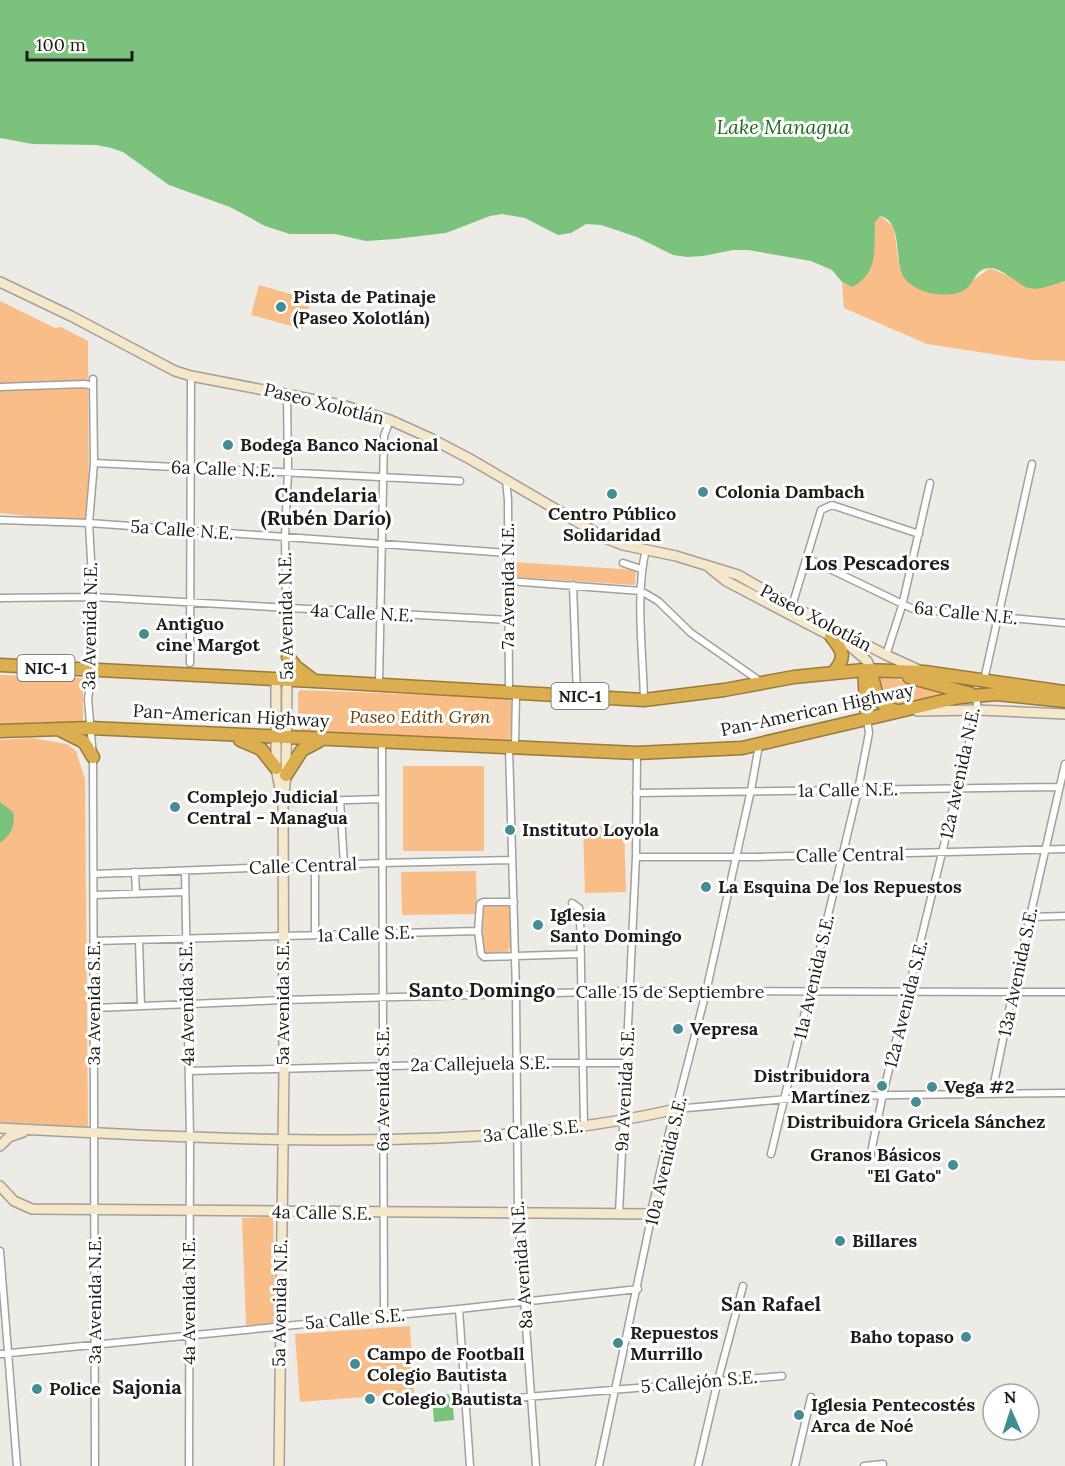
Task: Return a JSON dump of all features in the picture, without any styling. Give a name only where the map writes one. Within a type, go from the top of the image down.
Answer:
[{"type":"highway","points":[[831,636],[839,646],[843,658],[833,673]]},
{"type":"highway","points":[[288,657],[296,667],[314,681]]},
{"type":"highway","name":"Pan-American Highway","points":[[0,665],[644,700],[868,670],[924,672],[1065,692]]},
{"type":"highway","points":[[868,670],[883,706],[897,711]]},
{"type":"highway","points":[[867,719],[868,670]]},
{"type":"highway","points":[[885,670],[963,690],[972,695]]},
{"type":"highway","name":"Pan-American Highway","points":[[0,731],[90,728],[637,753],[728,749],[759,745],[972,695],[997,694],[1065,701]]},
{"type":"highway","points":[[55,728],[84,742],[93,757]]},
{"type":"highway","points":[[212,734],[258,746],[281,771],[302,750],[311,744],[328,739]]},
{"type":"street","name":"Paseo Xolotlán","points":[[0,282],[176,371],[191,376],[342,405],[390,420],[430,438],[506,479],[605,538],[623,545],[646,549],[738,575],[792,606],[924,672]]},
{"type":"street","points":[[190,663],[191,376]]},
{"type":"street","name":"3a Avenida N.E.","points":[[0,387],[93,383],[94,463],[89,523],[93,597],[92,671],[88,699],[93,757],[94,874]]},
{"type":"street","name":"5a Avenida N.E.","points":[[283,867],[282,680],[288,657],[285,536],[288,471],[287,394]]},
{"type":"street","points":[[379,685],[384,436],[390,420]]},
{"type":"street","name":"6a Calle N.E.","points":[[94,463],[460,481]]},
{"type":"street","points":[[984,681],[1032,464]]},
{"type":"street","name":"7a Avenida N.E.","points":[[506,479],[508,620],[513,693],[514,902]]},
{"type":"street","points":[[886,655],[902,606],[930,483]]},
{"type":"street","points":[[792,606],[821,510],[832,504],[919,534]]},
{"type":"street","name":"5a Calle N.E.","points":[[0,520],[89,523],[189,532],[285,536],[508,553]]},
{"type":"street","points":[[644,700],[641,569],[646,549]]},
{"type":"street","name":"6a Calle N.E.","points":[[807,558],[902,606],[913,609],[1065,623]]},
{"type":"street","points":[[623,563],[641,569]]},
{"type":"street","name":"Paseo Xolotlán","points":[[708,567],[726,581],[860,653],[867,661],[868,670]]},
{"type":"street","points":[[508,580],[641,591],[658,601],[691,633],[761,683]]},
{"type":"street","points":[[573,585],[577,696]]},
{"type":"street","name":"4a Calle N.E.","points":[[0,598],[93,597],[508,620]]},
{"type":"street","name":"12a Avenida N.E.","points":[[943,853],[977,710],[977,702],[972,695]]},
{"type":"street","points":[[897,711],[977,710],[1065,714]]},
{"type":"street","name":"11a Avenida S.E.","points":[[771,1154],[858,790],[869,734],[867,719]]},
{"type":"street","name":"6a Avenida S.E.","points":[[382,742],[384,1316]]},
{"type":"street","name":"10a Avenida S.E.","points":[[599,1466],[652,1214],[706,992],[759,745]]},
{"type":"street","name":"9a Avenida S.E.","points":[[619,1214],[636,857],[637,753]]},
{"type":"street","name":"13a Avenida S.E.","points":[[992,1093],[1044,850],[1065,764]]},
{"type":"street","name":"1a Calle N.E.","points":[[636,793],[1060,787]]},
{"type":"street","points":[[283,802],[382,798]]},
{"type":"street","points":[[340,800],[344,864]]},
{"type":"street","name":"Calle Central","points":[[636,857],[736,857],[1065,849]]},
{"type":"street","name":"12a Avenida S.E.","points":[[870,1157],[943,853]]},
{"type":"street","name":"Calle Central","points":[[94,874],[512,860]]},
{"type":"street","points":[[315,866],[315,935]]},
{"type":"street","name":"5a Avenida S.E.","points":[[282,1140],[283,867]]},
{"type":"street","name":"4a Avenida S.E.","points":[[185,871],[190,1137]]},
{"type":"street","points":[[135,872],[136,894]]},
{"type":"street","name":"3a Avenida S.E.","points":[[94,874],[95,1133]]},
{"type":"street","points":[[94,895],[185,892]]},
{"type":"street","points":[[514,902],[483,902],[480,904],[479,949],[484,957],[580,954]]},
{"type":"street","name":"8a Avenida N.E.","points":[[514,902],[518,1214],[536,1466]]},
{"type":"street","points":[[572,903],[579,908],[580,914],[584,1127]]},
{"type":"street","points":[[1030,917],[1065,916]]},
{"type":"street","name":"1a Calle S.E.","points":[[94,941],[478,931]]},
{"type":"street","points":[[139,940],[141,1006]]},
{"type":"street","name":"Calle 15 de Septiembre","points":[[95,1008],[284,1000],[630,991],[1065,992]]},
{"type":"street","name":"2a Callejuela S.E.","points":[[189,1071],[515,1063],[626,1063]]},
{"type":"street","name":"3a Calle S.E.","points":[[0,1128],[282,1140],[384,1140],[516,1135],[584,1127],[676,1109],[785,1099],[884,1094],[1065,1093]]},
{"type":"street","points":[[0,1146],[13,1135],[35,1130]]},
{"type":"street","name":"3a Avenida N.E.","points":[[95,1133],[95,1466]]},
{"type":"street","name":"4a Avenida N.E.","points":[[189,1466],[190,1137]]},
{"type":"street","name":"5a Avenida N.E.","points":[[279,1466],[282,1140]]},
{"type":"street","name":"4a Calle S.E.","points":[[0,1186],[14,1201],[32,1209],[384,1214],[652,1214]]},
{"type":"street","points":[[0,1251],[17,1466]]},
{"type":"street","points":[[698,1466],[743,1286]]},
{"type":"street","name":"5a Calle S.E.","points":[[0,1354],[638,1289]]},
{"type":"street","points":[[459,1309],[470,1466]]},
{"type":"street","name":"5 Callejón S.E.","points":[[465,1402],[782,1376]]},
{"type":"street","points":[[795,1466],[811,1397]]},
{"type":"street","points":[[864,1466],[883,1464]]},
{"type":"green space","points":[[880,216],[894,227],[898,260],[955,293],[990,268],[1037,288],[1065,281],[1065,361],[1031,360],[927,344],[844,308],[842,283],[853,287],[875,244],[875,222]]},
{"type":"green space","name":"Pista de Patinaje (Paseo Xolotlán)","points":[[259,285],[311,300],[302,329],[251,315]]},
{"type":"green space","points":[[0,301],[55,328],[61,327],[88,341],[89,523],[0,513]]},
{"type":"green space","points":[[513,562],[636,570],[635,585],[512,577]]},
{"type":"green space","points":[[0,675],[83,678],[83,722],[0,725]]},
{"type":"green space","points":[[881,675],[956,694],[897,707],[882,690],[877,676]]},
{"type":"green space","name":"Paseo Edith Grøn","points":[[300,690],[505,698],[512,702],[511,736],[509,740],[502,742],[301,732],[298,724],[298,693]]},
{"type":"green space","points":[[31,738],[67,744],[76,751],[85,779],[88,1127],[0,1122],[0,740]]},
{"type":"green space","points":[[403,766],[484,766],[484,851],[403,851]]},
{"type":"green space","points":[[624,825],[626,892],[585,893],[583,826]]},
{"type":"green space","points":[[476,871],[477,914],[402,915],[401,872]]},
{"type":"green space","points":[[485,905],[510,907],[511,946],[507,953],[488,954],[483,951],[482,909]]},
{"type":"green space","points":[[273,1217],[276,1324],[246,1325],[242,1218]]},
{"type":"green space","name":"Campo de Football Colegio Bautista","points":[[410,1326],[414,1393],[300,1402],[295,1334]]},
{"type":"water","name":"Lake Managua","points":[[0,0],[1065,0],[1065,281],[1033,289],[1024,286],[1002,271],[990,268],[981,271],[966,289],[959,292],[943,295],[926,292],[906,280],[902,273],[893,226],[880,216],[875,222],[871,267],[861,282],[852,287],[842,282],[832,270],[811,261],[748,250],[733,250],[703,256],[673,255],[637,237],[601,225],[586,224],[571,233],[558,235],[525,218],[502,214],[490,216],[446,233],[395,239],[366,241],[335,234],[290,234],[265,226],[230,207],[169,185],[123,152],[111,148],[97,145],[32,144],[0,138]]},
{"type":"water","points":[[0,802],[13,812],[14,821],[10,833],[0,843]]},
{"type":"water","points":[[452,1394],[454,1420],[434,1422],[432,1395]]},
{"type":"place","name":"Pista de Patinaje (Paseo Xolotlán)","points":[[281,307]]},
{"type":"place","name":"Bodega Banco Nacional","points":[[228,445]]},
{"type":"place","name":"Colonia Dambach","points":[[703,492]]},
{"type":"place","name":"Centro Público Solidaridad","points":[[612,494]]},
{"type":"place","name":"Antiguo cine Margot","points":[[144,634]]},
{"type":"place","name":"Complejo Judicial Central - Managua","points":[[175,807]]},
{"type":"place","name":"Instituto Loyola","points":[[510,830]]},
{"type":"place","name":"La Esquina De los Repuestos","points":[[706,887]]},
{"type":"place","name":"Iglesia Santo Domingo","points":[[538,925]]},
{"type":"place","name":"Vepresa","points":[[678,1029]]},
{"type":"place","name":"Distribuidora Martínez","points":[[882,1086]]},
{"type":"place","name":"Vega #2","points":[[932,1087]]},
{"type":"place","name":"Distribuidora Gricela Sánchez","points":[[916,1102]]},
{"type":"place","name":"Granos Básicos \"El Gato\"","points":[[953,1165]]},
{"type":"place","name":"Billares","points":[[840,1241]]},
{"type":"place","name":"Baho topaso","points":[[966,1337]]},
{"type":"place","name":"Repuestos Murrillo","points":[[618,1343]]},
{"type":"place","name":"Campo de Football Colegio Bautista","points":[[355,1364]]},
{"type":"place","name":"Police","points":[[37,1389]]},
{"type":"place","name":"Colegio Bautista","points":[[370,1399]]},
{"type":"place","name":"Iglesia Pentecostés Arca de Noé","points":[[799,1415]]},
{"type":"district","name":"Candelaria (Rubén Darío)","points":[[326,506]]},
{"type":"district","name":"Los Pescadores","points":[[877,563]]},
{"type":"district","name":"Santo Domingo","points":[[482,990]]},
{"type":"district","name":"San Rafael","points":[[771,1304]]},
{"type":"district","name":"Sajonia","points":[[147,1387]]}]
